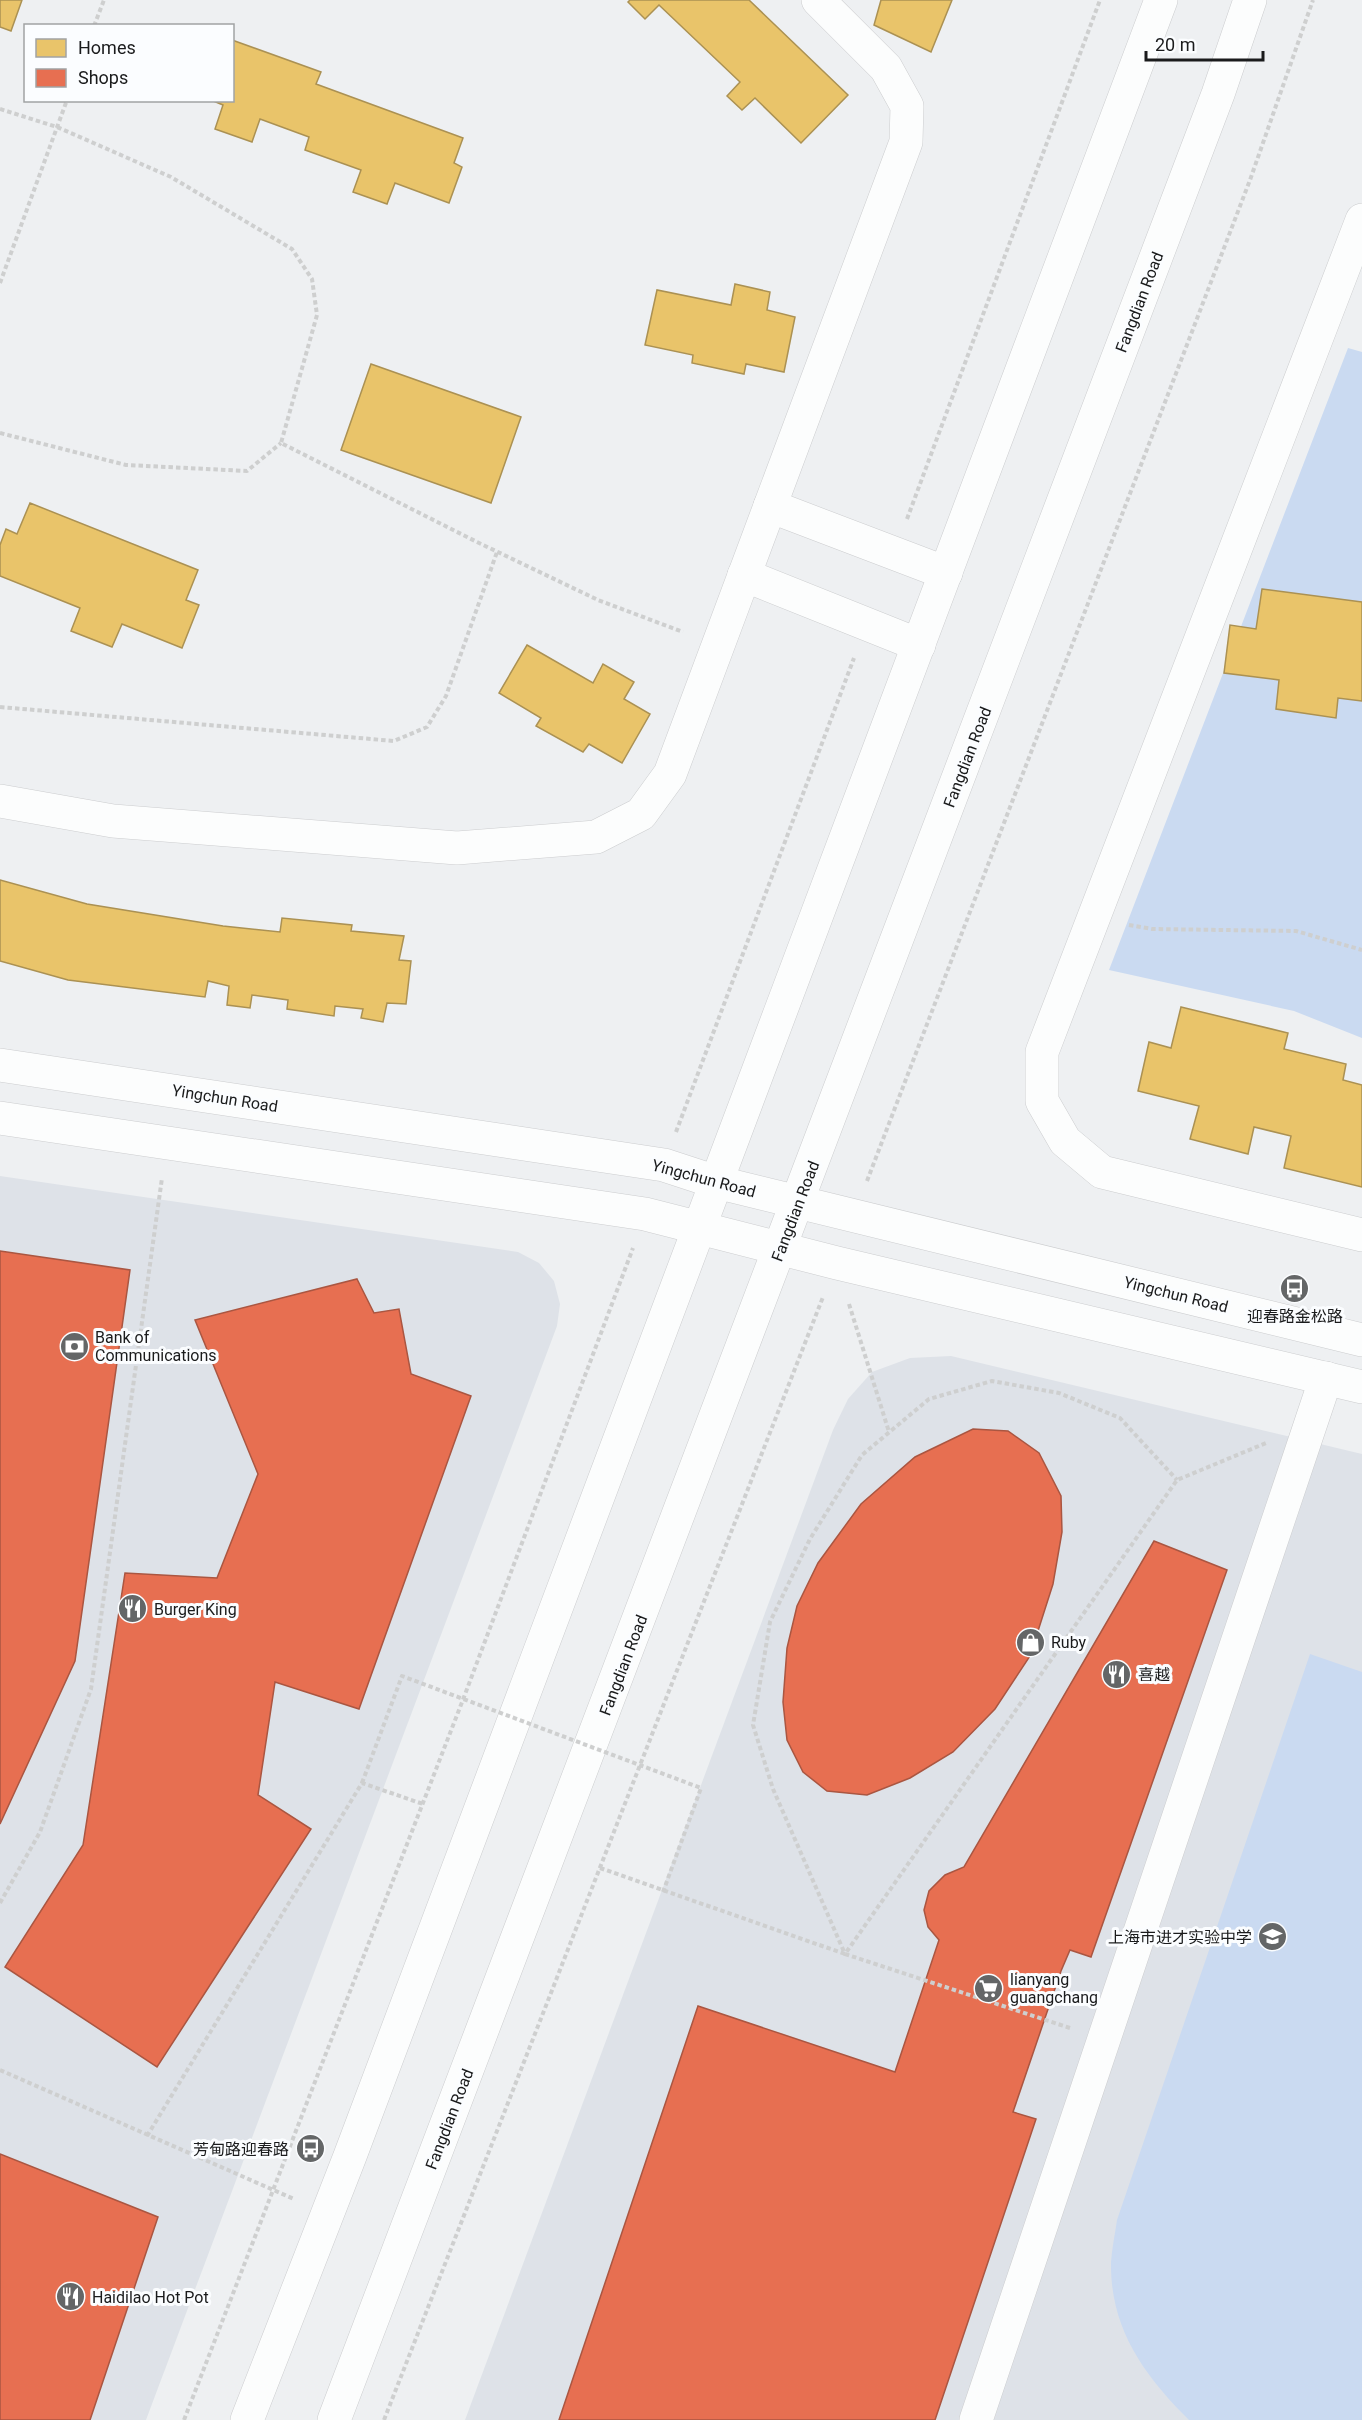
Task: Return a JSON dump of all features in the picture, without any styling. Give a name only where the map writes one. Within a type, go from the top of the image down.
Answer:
[{"type":"main road","points":[[0,801],[114,821],[458,848],[596,837],[641,814],[669,774],[906,142],[907,106],[886,68],[818,0]]},
{"type":"main road","points":[[247,2420],[328,2212],[1161,0]]},
{"type":"main road","name":"Fangdian Road","points":[[334,2420],[781,1249],[1214,105],[1250,0]]},
{"type":"main road","points":[[1362,220],[1042,1052],[1042,1101],[1065,1141],[1102,1172],[1362,1235]]},
{"type":"main road","points":[[770,506],[946,573]]},
{"type":"main road","points":[[744,575],[919,645]]},
{"type":"main road","name":"Yingchun Road","points":[[0,1065],[664,1165],[716,1182],[798,1203],[1362,1340]]},
{"type":"main road","points":[[0,1118],[645,1214],[837,1263],[1362,1387]]},
{"type":"main road","points":[[976,2420],[1326,1378]]},
{"type":"path","points":[[95,24],[104,0]]},
{"type":"path","points":[[0,283],[66,102]]},
{"type":"path","points":[[0,109],[57,127],[171,177],[292,249],[312,279],[317,315],[280,443],[247,471],[126,465],[0,433]]},
{"type":"path","points":[[280,443],[598,600],[718,644]]},
{"type":"path","points":[[0,707],[394,741],[427,727],[446,696],[497,552]]},
{"type":"path","points":[[1094,917],[1152,929],[1296,931],[1362,950]]},
{"type":"path","points":[[0,1903],[40,1832],[91,1689],[167,1143]]},
{"type":"path","points":[[837,1263],[889,1432]]},
{"type":"path","points":[[845,1954],[773,1789],[753,1725],[770,1622],[810,1539],[862,1455],[929,1399],[992,1381],[1059,1393],[1120,1418],[1177,1480]]},
{"type":"path","points":[[845,1954],[1177,1480],[1311,1424]]},
{"type":"path","points":[[147,2136],[362,1782],[402,1676],[701,1788],[663,1892]]},
{"type":"path","points":[[362,1782],[423,1804]]},
{"type":"path","points":[[600,1868],[845,1954],[1104,2039]]},
{"type":"path","points":[[0,2070],[147,2136],[328,2212]]},
{"type":"shaded area","points":[[1348,348],[1362,352],[1362,1038],[1294,1011],[1109,970]]},
{"type":"shaded area","points":[[0,1176],[518,1252],[539,1263],[554,1281],[560,1304],[557,1326],[146,2420],[0,2420]]},
{"type":"shaded area","points":[[951,1356],[1362,1454],[1362,2420],[465,2420],[833,1430],[848,1399],[872,1372],[910,1358]]},
{"type":"shaded area","name":"上海市进才实验中学","points":[[1310,1654],[1362,1672],[1362,2420],[1189,2420],[1144,2368],[1123,2330],[1112,2286],[1111,2262],[1117,2220]]},
{"type":"building: Homes","points":[[0,0],[22,0],[11,31],[0,27]]},
{"type":"building: Homes","points":[[630,0],[749,0],[848,95],[801,143],[755,98],[742,110],[727,96],[740,82],[659,5],[645,19],[628,2]]},
{"type":"building: Homes","points":[[881,0],[952,0],[931,52],[874,25]]},
{"type":"building: Homes","points":[[234,41],[321,72],[316,84],[463,138],[454,163],[462,167],[449,203],[395,183],[387,204],[353,192],[361,170],[305,150],[309,137],[260,119],[252,142],[215,129],[223,105],[216,102],[234,102]]},
{"type":"building: Homes","points":[[735,284],[770,292],[767,310],[795,317],[784,372],[746,364],[744,374],[692,363],[693,355],[645,345],[657,290],[731,305]]},
{"type":"building: Homes","points":[[371,364],[521,417],[491,503],[341,450]]},
{"type":"building: Homes","points":[[30,503],[198,570],[186,600],[199,605],[182,648],[122,624],[112,647],[71,631],[80,608],[0,576],[0,545],[6,529],[17,534]]},
{"type":"building: Homes","points":[[1262,589],[1362,602],[1362,701],[1338,698],[1336,718],[1276,709],[1279,680],[1224,673],[1230,625],[1256,629]]},
{"type":"building: Homes","points":[[527,645],[593,683],[603,664],[634,682],[624,699],[650,714],[622,763],[589,744],[583,752],[536,726],[541,718],[499,693]]},
{"type":"building: Homes","points":[[0,880],[87,904],[223,926],[280,932],[282,918],[352,925],[351,931],[404,936],[399,960],[411,961],[406,1004],[387,1003],[383,1022],[361,1018],[363,1009],[335,1006],[334,1016],[287,1009],[288,1000],[252,995],[250,1008],[227,1005],[229,986],[208,981],[205,997],[68,980],[0,961]]},
{"type":"building: Homes","points":[[1181,1007],[1288,1033],[1284,1049],[1346,1064],[1343,1080],[1362,1085],[1362,1187],[1284,1168],[1291,1136],[1254,1127],[1248,1154],[1190,1139],[1199,1106],[1138,1091],[1149,1042],[1171,1048]]},
{"type":"building: Shops","points":[[0,1251],[130,1270],[75,1661],[0,1824]]},
{"type":"building: Shops","points":[[357,1279],[374,1313],[399,1309],[411,1374],[471,1396],[359,1709],[275,1682],[258,1795],[311,1829],[157,2067],[5,1967],[83,1845],[125,1573],[217,1578],[258,1474],[195,1320]]},
{"type":"building: Shops","points":[[973,1429],[1008,1431],[1039,1453],[1061,1496],[1062,1532],[1053,1584],[1030,1656],[995,1709],[953,1752],[910,1778],[867,1795],[827,1791],[803,1772],[787,1740],[783,1702],[787,1648],[797,1606],[818,1563],[861,1504],[915,1457]]},
{"type":"building: Shops","name":"lianyang guangchang","points":[[1154,1541],[1227,1570],[1091,1957],[1070,1950],[1061,1971],[1013,2112],[1036,2119],[935,2420],[559,2420],[698,2006],[895,2072],[939,1940],[928,1927],[924,1910],[929,1891],[945,1875],[964,1867]]},
{"type":"building: Shops","points":[[0,2154],[158,2217],[90,2420],[0,2420]]},
{"type":"place","name":"迎春路金松路","points":[[1295,1288]]},
{"type":"place","name":"Bank of Communications","points":[[74,1346]]},
{"type":"place","name":"Burger King","points":[[133,1609]]},
{"type":"place","name":"Ruby","points":[[1030,1642]]},
{"type":"place","name":"喜越","points":[[1117,1674]]},
{"type":"place","name":"上海市进才实验中学","points":[[1273,1937]]},
{"type":"place","name":"lianyang guangchang","points":[[989,1988]]},
{"type":"place","name":"芳甸路迎春路","points":[[310,2149]]},
{"type":"place","name":"Haidilao Hot Pot","points":[[71,2297]]}]
